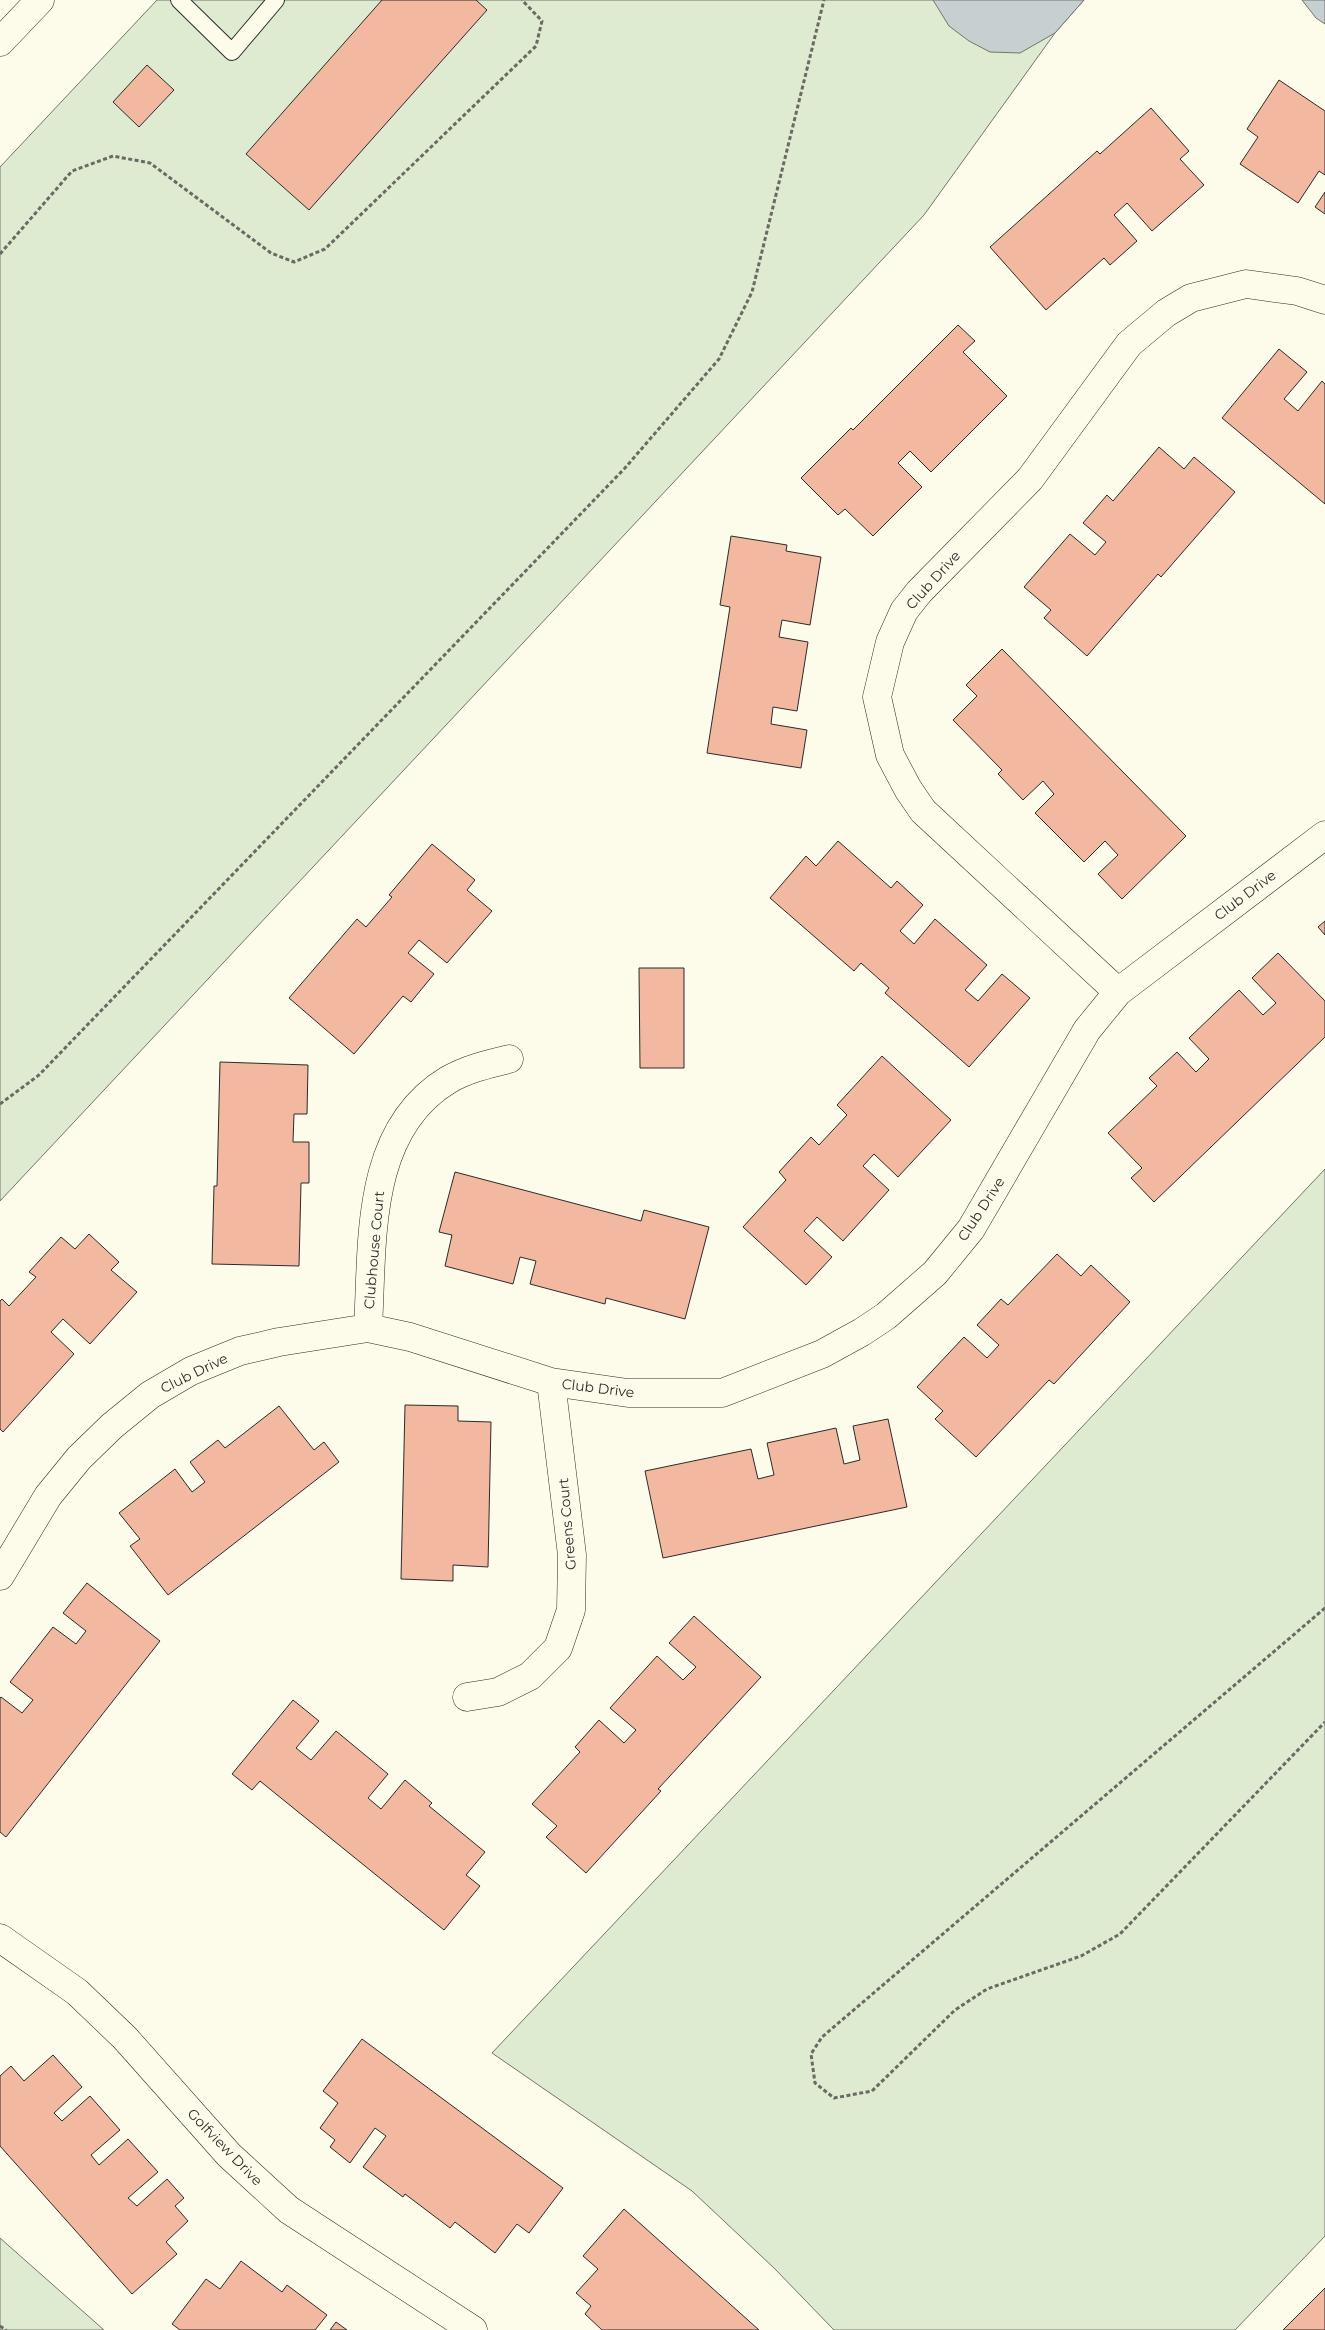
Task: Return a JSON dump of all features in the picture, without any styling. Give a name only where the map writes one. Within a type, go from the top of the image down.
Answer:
[{"type":"street","points":[[0,42],[40,0]]},
{"type":"street","name":"Club Drive","points":[[1118,992],[924,811],[908,789],[890,755],[877,697],[890,642],[904,611],[918,592],[1030,479],[1129,344],[1166,313],[1191,298],[1246,284],[1298,290],[1325,300]]},
{"type":"street","name":"Club Drive","points":[[0,1576],[48,1496],[80,1458],[112,1426],[150,1395],[191,1371],[240,1351],[280,1342],[368,1328],[410,1337],[551,1382],[628,1393],[722,1393],[822,1354],[886,1316],[935,1273],[971,1229],[1087,1030],[1118,992],[1325,835]]},
{"type":"street","name":"Clubhouse Court","points":[[368,1328],[375,1198],[388,1155],[405,1119],[420,1102],[448,1080],[481,1065],[509,1059]]},
{"type":"street","name":"Greens Court","points":[[467,1697],[498,1692],[530,1676],[558,1648],[571,1610],[572,1555],[551,1382]]},
{"type":"street","name":"Golfview Drive","points":[[0,1938],[77,1992],[125,2038],[229,2155],[289,2210],[473,2330]]},
{"type":"lane","points":[[179,0],[232,52],[276,0]]},
{"type":"path","points":[[0,254],[72,170],[113,156],[150,163],[270,253],[294,262],[325,249],[536,46],[542,21],[522,0]]},
{"type":"path","points":[[0,1104],[39,1075],[618,475],[719,359],[752,292],[824,0]]},
{"type":"path","points":[[1325,1608],[822,2036],[811,2054],[815,2083],[834,2098],[872,2091],[955,2010],[987,1989],[1081,1956],[1120,1934],[1325,1722]]},
{"type":"path","points":[[0,2326],[6,2330]]},
{"type":"green space","points":[[157,0],[1084,0],[1055,33],[924,215],[0,1201],[0,167]]},
{"type":"green space","points":[[1325,1169],[1325,2236],[1235,2330],[834,2330],[774,2268],[692,2191],[492,2053]]},
{"type":"green space","points":[[0,2238],[104,2330],[0,2330]]},
{"type":"shaded area","points":[[933,0],[1084,0],[1055,33],[1020,53],[990,52],[969,41],[949,26]]},
{"type":"shaded area","points":[[1302,0],[1325,0],[1325,24],[1316,18]]},
{"type":"building","points":[[382,0],[476,0],[487,10],[309,210],[246,154]]},
{"type":"building","points":[[147,65],[174,90],[139,127],[113,102]]},
{"type":"building","points":[[1279,80],[1325,111],[1325,175],[1319,171],[1298,203],[1240,164],[1258,137],[1247,129]]},
{"type":"building","points":[[1151,108],[1189,151],[1180,159],[1204,185],[1152,231],[1127,203],[1114,215],[1137,241],[1110,265],[1104,258],[1046,310],[990,247],[1097,151],[1100,154]]},
{"type":"building","points":[[1325,192],[1325,214],[1315,207]]},
{"type":"building","points":[[958,325],[975,341],[963,352],[1007,396],[931,472],[910,451],[898,463],[922,487],[873,536],[845,509],[838,515],[801,478],[851,428],[853,430]]},
{"type":"building","points":[[1279,349],[1307,372],[1284,399],[1298,411],[1322,381],[1325,384],[1325,504],[1222,418]]},
{"type":"building","points":[[1159,447],[1184,469],[1194,457],[1235,492],[1161,577],[1158,574],[1087,656],[1044,618],[1051,610],[1024,587],[1070,534],[1095,555],[1106,542],[1083,523],[1107,495],[1113,501]]},
{"type":"building","points":[[731,536],[787,545],[786,551],[821,557],[810,625],[782,620],[779,637],[808,642],[797,711],[773,707],[771,724],[807,730],[801,768],[707,753],[730,607],[720,605]]},
{"type":"building","points":[[1002,649],[1186,836],[1122,899],[1098,874],[1118,855],[1105,841],[1084,862],[1035,813],[1054,794],[1043,781],[1023,800],[998,774],[1002,770],[953,720],[977,696],[966,685]]},
{"type":"building","points":[[838,841],[891,888],[897,881],[923,905],[900,931],[914,944],[935,919],[987,965],[965,990],[978,1001],[1002,974],[1030,998],[969,1067],[885,993],[889,988],[861,963],[854,971],[770,898],[806,856],[816,866]]},
{"type":"building","points":[[432,844],[475,880],[467,890],[492,911],[447,963],[419,940],[408,953],[434,974],[411,1002],[403,996],[354,1054],[289,998],[357,919],[366,927],[392,897],[389,895]]},
{"type":"building","points":[[1325,921],[1325,935],[1318,927]]},
{"type":"building","points":[[1278,953],[1325,1001],[1325,1037],[1154,1202],[1131,1178],[1142,1168],[1108,1133],[1157,1086],[1149,1078],[1177,1052],[1196,1072],[1209,1059],[1189,1038],[1239,990],[1263,1015],[1276,1003],[1252,978]]},
{"type":"building","points":[[639,968],[684,968],[684,1068],[640,1068]]},
{"type":"building","points":[[882,1056],[951,1120],[898,1177],[874,1154],[863,1166],[889,1190],[843,1241],[817,1217],[804,1231],[832,1257],[806,1285],[743,1227],[786,1180],[779,1172],[811,1137],[819,1145],[847,1115],[837,1105]]},
{"type":"building","points":[[220,1062],[308,1065],[307,1114],[294,1114],[293,1142],[309,1142],[309,1183],[301,1183],[299,1266],[212,1264],[214,1186],[217,1186]]},
{"type":"building","points":[[455,1172],[641,1221],[644,1210],[709,1227],[685,1319],[606,1298],[605,1304],[530,1284],[536,1261],[520,1257],[513,1284],[445,1266],[452,1235],[439,1232]]},
{"type":"building","points":[[89,1234],[119,1262],[111,1270],[137,1292],[90,1344],[63,1319],[51,1332],[74,1354],[3,1432],[0,1429],[0,1301],[2,1299],[9,1306],[36,1277],[29,1272],[61,1237],[75,1249]]},
{"type":"building","points":[[1057,1254],[1081,1276],[1091,1265],[1130,1302],[1054,1384],[1049,1380],[976,1457],[935,1419],[943,1411],[917,1387],[964,1337],[987,1358],[999,1345],[977,1325],[1001,1299],[1008,1305]]},
{"type":"building","points":[[405,1405],[458,1406],[458,1421],[491,1422],[488,1567],[453,1565],[453,1581],[401,1579]]},
{"type":"building","points":[[279,1406],[314,1450],[324,1442],[339,1462],[168,1595],[130,1546],[140,1539],[119,1513],[175,1469],[192,1492],[205,1482],[190,1462],[218,1440],[225,1448]]},
{"type":"building","points":[[888,1419],[907,1507],[663,1558],[645,1471],[751,1449],[758,1479],[774,1475],[767,1443],[836,1428],[844,1464],[860,1460],[853,1426]]},
{"type":"building","points":[[87,1583],[160,1641],[6,1837],[0,1832],[0,1698],[22,1713],[33,1700],[10,1682],[53,1627],[76,1644],[86,1631],[63,1613]]},
{"type":"building","points":[[694,1616],[761,1677],[658,1789],[661,1791],[586,1873],[546,1837],[557,1826],[532,1804],[580,1752],[575,1747],[599,1720],[624,1743],[636,1730],[610,1708],[657,1656],[683,1680],[696,1667],[669,1643]]},
{"type":"building","points":[[293,1700],[319,1721],[296,1748],[311,1760],[336,1731],[388,1774],[368,1798],[381,1809],[405,1780],[432,1803],[429,1806],[485,1852],[466,1875],[480,1886],[444,1930],[260,1781],[252,1790],[232,1774]]},
{"type":"building","points":[[362,2039],[563,2188],[529,2233],[517,2224],[495,2253],[455,2222],[450,2228],[405,2194],[403,2197],[363,2167],[386,2136],[375,2128],[350,2163],[330,2147],[335,2140],[320,2128],[338,2103],[323,2091]]},
{"type":"building","points":[[53,2055],[82,2087],[54,2113],[62,2121],[90,2096],[120,2130],[91,2155],[99,2165],[128,2139],[158,2172],[128,2198],[137,2206],[167,2179],[184,2198],[175,2206],[188,2221],[166,2242],[177,2254],[132,2294],[0,2146],[0,2076],[11,2066],[24,2081]]},
{"type":"building","points":[[624,2209],[759,2330],[602,2330],[585,2314],[591,2306],[576,2293],[598,2269],[583,2256]]},
{"type":"building","points":[[241,2261],[282,2292],[287,2285],[327,2315],[315,2330],[180,2330],[172,2324],[206,2279],[220,2289]]},
{"type":"building","points":[[1325,2288],[1325,2330],[1283,2330]]},
{"type":"building","points":[[336,2322],[347,2330],[330,2330]]}]
